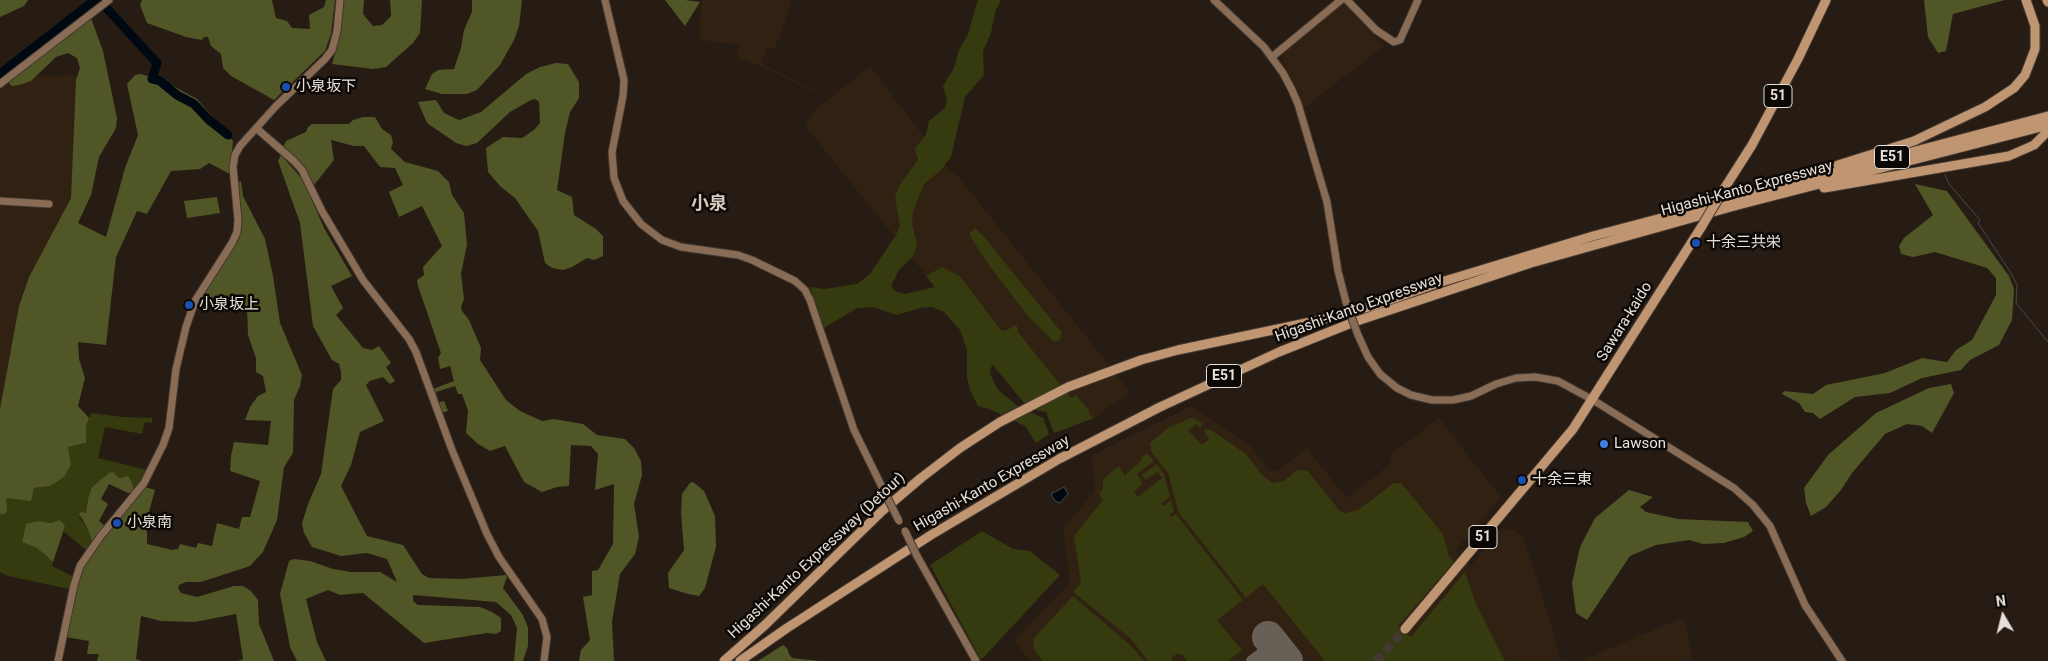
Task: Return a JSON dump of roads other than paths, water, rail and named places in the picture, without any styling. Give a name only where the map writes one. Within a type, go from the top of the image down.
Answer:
[{"type":"highway","name":"Sawara-kaido","points":[[1404,629],[1562,444],[1593,400],[1752,145],[1789,76],[1826,0]]},
{"type":"highway","points":[[1735,198],[1914,140],[1960,120],[2006,94],[2025,75],[2035,49],[2035,26],[2026,0]]},
{"type":"highway","name":"Higashi-Kanto Expressway","points":[[1373,306],[1438,283],[1529,255],[1735,198],[2048,116]]},
{"type":"highway","name":"Higashi-Kanto Expressway","points":[[740,661],[851,586],[1012,486],[1129,422],[1225,376],[1354,322],[1452,288],[1586,247],[1758,200],[2048,125]]},
{"type":"highway","points":[[1758,200],[2009,156],[2025,151],[2045,135]]},
{"type":"highway","name":"Higashi-Kanto Expressway (Detour)","points":[[724,661],[772,618],[882,511],[960,448],[1000,422],[1095,376],[1141,360],[1178,350],[1325,319],[1373,306]]},
{"type":"street","points":[[0,84],[109,0]]},
{"type":"street","points":[[58,661],[74,585],[80,566],[100,537],[144,483],[163,445],[169,428],[176,369],[186,327],[195,301],[237,232],[238,220],[233,167],[235,155],[240,146],[276,106],[332,50],[337,31],[340,0]]},
{"type":"street","points":[[605,0],[624,80],[623,96],[612,143],[612,160],[617,187],[626,206],[646,229],[666,242],[682,247],[738,255],[788,277],[805,290],[854,430],[918,556],[976,661]]},
{"type":"street","points":[[1214,0],[1272,57],[1292,90],[1303,120],[1327,202],[1338,271],[1346,302],[1368,357],[1380,374],[1397,388],[1424,398],[1446,401],[1466,398],[1504,381],[1535,377],[1564,383],[1593,400],[1734,488],[1753,505],[1770,526],[1806,605],[1842,661]]},
{"type":"street","points":[[1272,57],[1341,0]]},
{"type":"street","points":[[1347,0],[1376,30],[1394,42],[1400,40],[1418,0]]},
{"type":"street","points":[[256,128],[302,170],[322,211],[362,280],[409,339],[416,352],[452,450],[487,534],[499,557],[542,619],[547,637],[544,661]]},
{"type":"street","points":[[0,201],[49,204]]},
{"type":"waterway","points":[[0,74],[95,0]]},
{"type":"waterway","points":[[99,0],[157,63],[152,79],[160,81],[177,95],[194,104],[209,120],[228,135]]},
{"type":"waterway","points":[[1945,175],[1949,184],[1980,220],[1978,223],[2011,273],[2017,285],[2016,303],[2048,342]]},
{"type":"tunnel","points":[[1376,661],[1405,629]]},
{"type":"place","name":"小泉坂下","points":[[286,87]]},
{"type":"place","name":"十余三共栄","points":[[1696,243]]},
{"type":"place","name":"小泉坂上","points":[[189,305]]},
{"type":"place","name":"Lawson","points":[[1604,444]]},
{"type":"place","name":"十余三東","points":[[1522,480]]},
{"type":"place","name":"小泉南","points":[[117,523]]},
{"type":"district","name":"小泉","points":[[709,204]]}]
